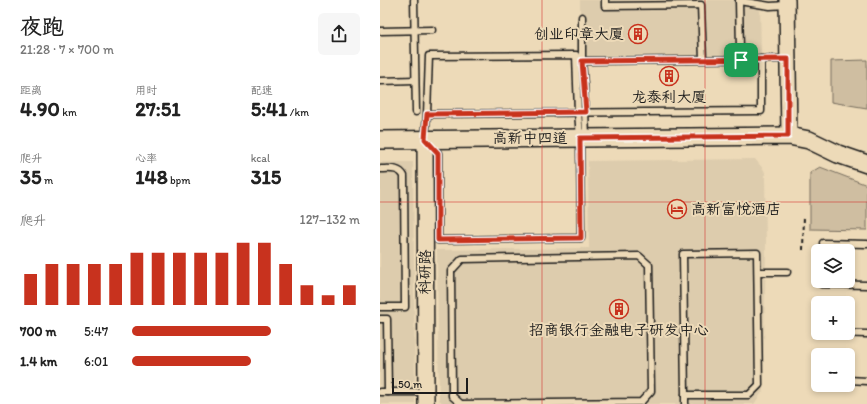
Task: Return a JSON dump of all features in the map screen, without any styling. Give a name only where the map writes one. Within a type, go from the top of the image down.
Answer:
[{"type":"main road","name":"高新中四道","points":[[380,140],[788,136],[809,140],[838,154],[867,164]]},
{"type":"street","points":[[787,3],[788,136]]},
{"type":"street","name":"科研路","points":[[425,139],[426,398]]},
{"type":"lane","points":[[414,0],[416,112]]},
{"type":"lane","points":[[605,0],[605,6],[701,5],[703,60]]},
{"type":"lane","points":[[740,50],[739,0],[770,6],[787,3]]},
{"type":"lane","points":[[582,18],[582,61],[586,85],[586,112],[583,138],[581,238],[438,240],[438,153],[425,139],[429,56],[576,55],[578,112],[583,138]]},
{"type":"lane","points":[[380,31],[432,30]]},
{"type":"lane","points":[[582,61],[788,59]]},
{"type":"lane","points":[[427,114],[761,111],[760,60]]},
{"type":"lane","points":[[380,81],[415,80]]},
{"type":"lane","points":[[380,169],[398,170],[404,176],[405,307],[380,307]]},
{"type":"lane","points":[[823,243],[867,244]]},
{"type":"lane","points":[[685,396],[749,395],[759,385],[757,252],[683,254],[685,404]]},
{"type":"lane","points":[[639,256],[650,265],[651,391],[641,402],[577,403],[461,404],[452,396],[451,271],[462,259],[639,256]]},
{"type":"lane","points":[[758,272],[787,272]]},
{"type":"lane","points":[[855,285],[867,285]]},
{"type":"lane","points":[[380,319],[387,319],[388,392]]},
{"type":"lane","points":[[855,334],[867,334]]},
{"type":"lane","points":[[855,380],[867,381]]},
{"type":"lane","points":[[380,392],[426,398]]},
{"type":"path","points":[[803,250],[804,216]]},
{"type":"shaded area","points":[[580,0],[760,0],[761,59],[580,61]]},
{"type":"shaded area","points":[[867,60],[867,108],[831,102],[831,61]]},
{"type":"shaded area","points":[[755,159],[765,173],[766,245],[763,391],[754,404],[444,404],[439,400],[437,250],[589,248],[588,161]]},
{"type":"shaded area","points":[[380,162],[413,162],[415,404],[380,404]]},
{"type":"shaded area","points":[[820,167],[867,185],[867,230],[810,229],[810,173]]},
{"type":"place","name":"创业印章大厦","points":[[638,34]]},
{"type":"place","name":"龙泰利大厦","points":[[669,76]]},
{"type":"place","name":"高新富悦酒店","points":[[677,209]]},
{"type":"place","name":"招商银行金融电子研发中心","points":[[619,309]]},
{"type":"route","points":[[788,59],[788,136],[580,138],[581,238],[438,240],[438,153],[425,139],[427,114],[586,112],[582,61],[741,60],[788,59]]}]
